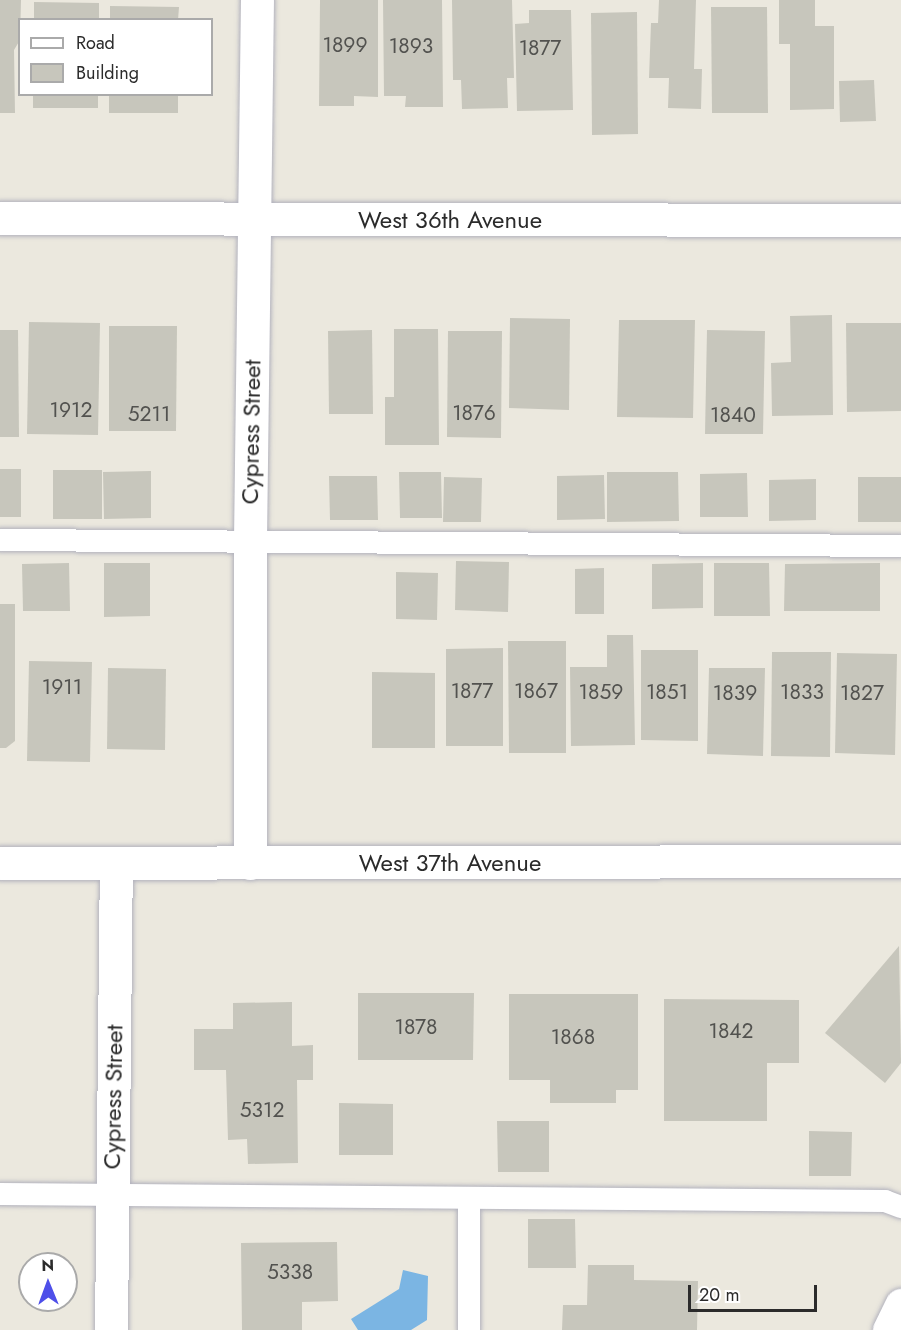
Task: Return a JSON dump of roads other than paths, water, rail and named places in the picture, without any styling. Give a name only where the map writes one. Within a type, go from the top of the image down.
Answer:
[{"type":"street","name":"Cypress Street","points":[[250,863],[250,540],[257,0]]},
{"type":"street","name":"West 36th Avenue","points":[[0,218],[901,220]]},
{"type":"street","name":"West 37th Avenue","points":[[0,863],[901,861]]},
{"type":"street","name":"Cypress Street","points":[[111,1330],[116,864]]},
{"type":"street","points":[[889,1330],[901,1305]]},
{"type":"lane","points":[[0,540],[901,546]]},
{"type":"lane","points":[[0,1194],[885,1201],[901,1207]]},
{"type":"lane","points":[[469,1199],[469,1330]]},
{"type":"water","points":[[403,1270],[428,1276],[427,1320],[411,1330],[358,1330],[351,1319],[399,1289]]}]
